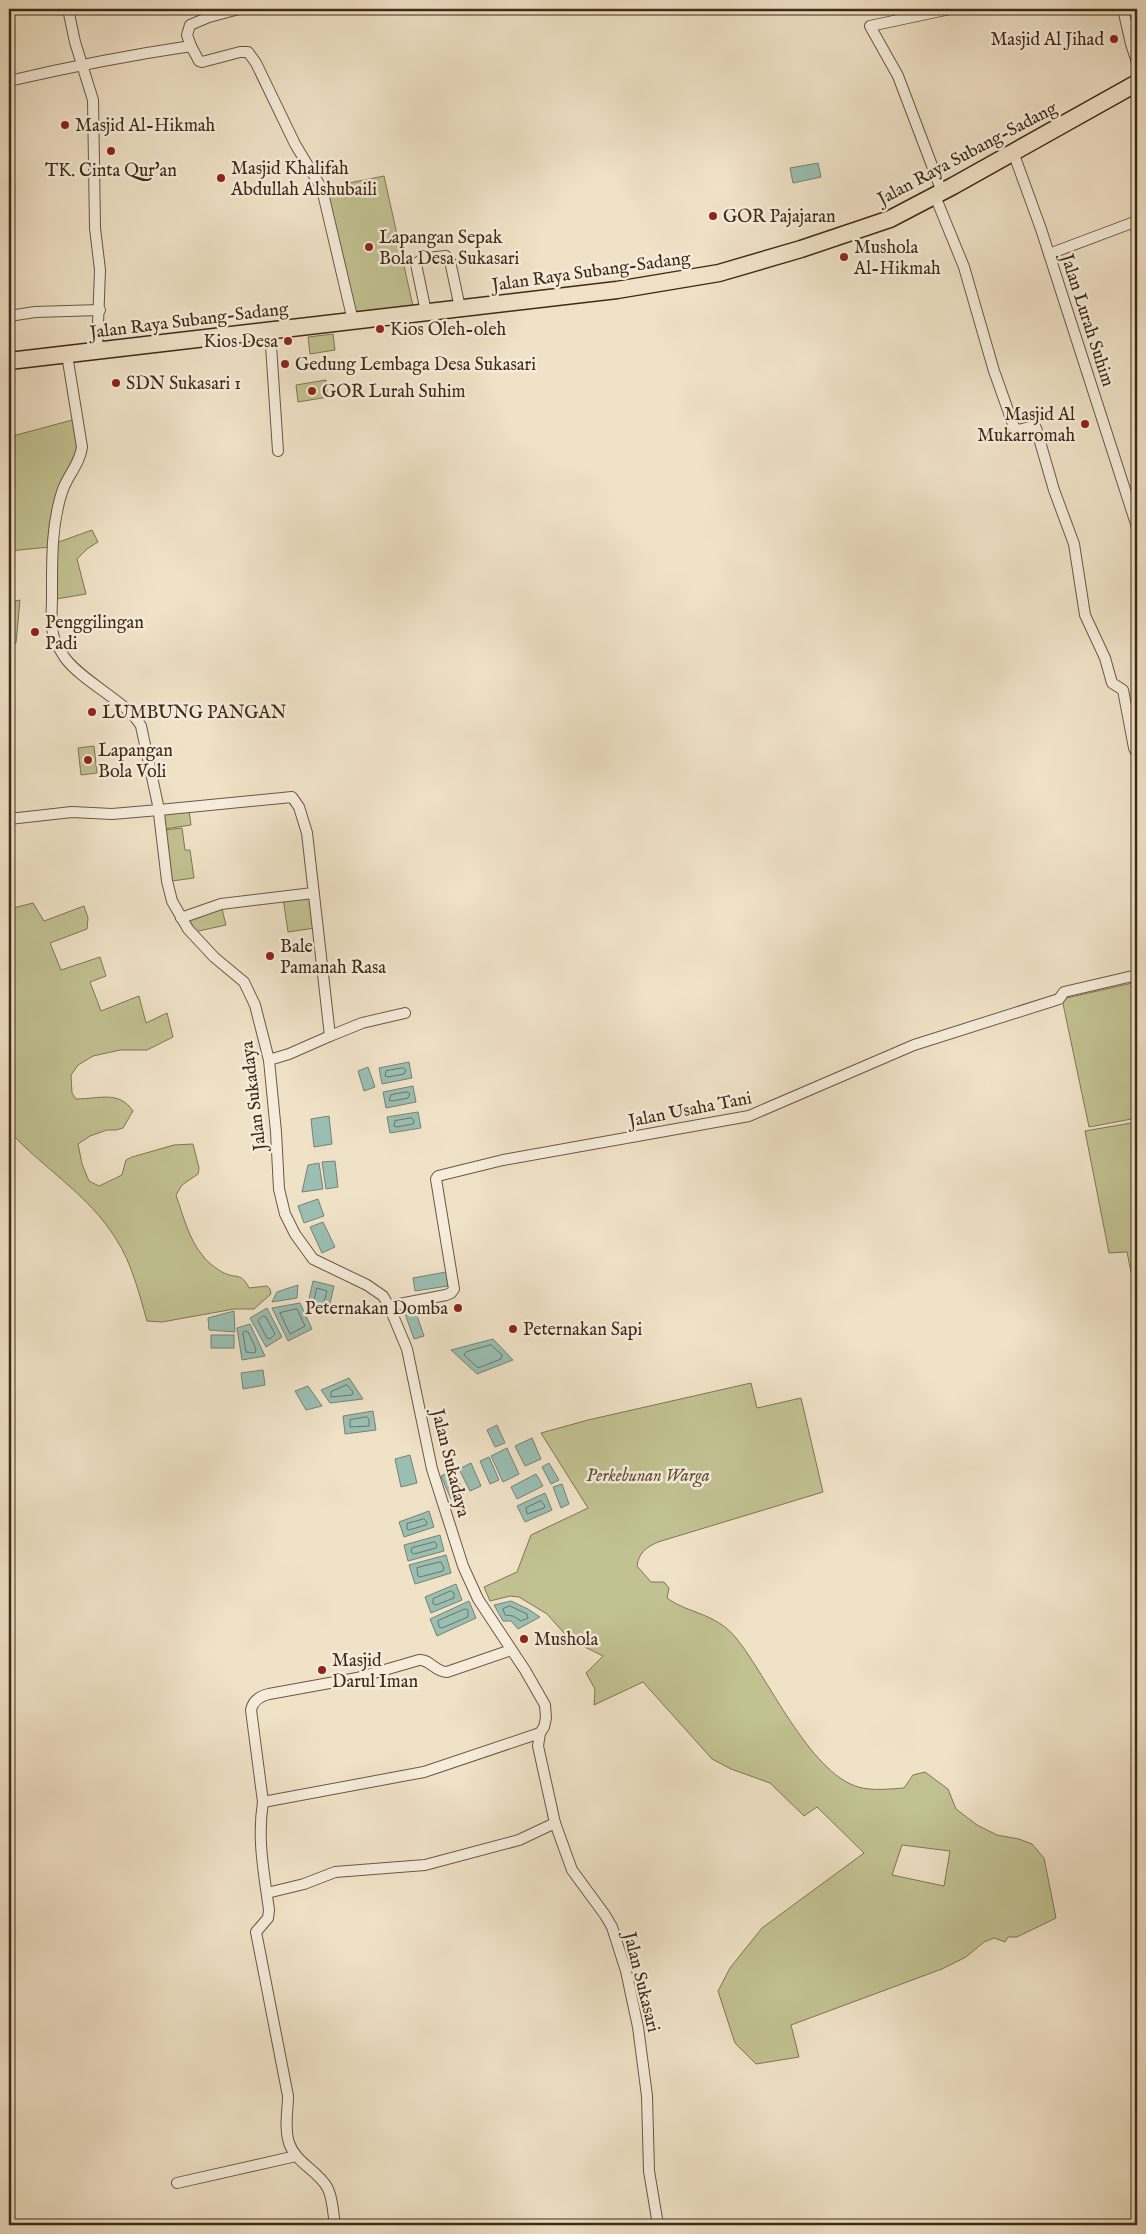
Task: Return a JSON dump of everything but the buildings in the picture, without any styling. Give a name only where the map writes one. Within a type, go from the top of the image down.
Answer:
[{"type":"main road","name":"Jalan Raya Subang-Sadang","points":[[9,361],[617,290],[718,273],[751,265],[853,233],[890,219],[939,194],[1137,83]]},
{"type":"street","points":[[68,9],[81,64],[88,79],[93,100],[100,310],[97,351]]},
{"type":"street","points":[[240,9],[209,17],[190,25],[187,35],[191,46],[202,62],[243,51],[248,52],[254,59],[295,144],[322,189],[354,321]]},
{"type":"street","points":[[950,9],[870,26],[898,76],[964,267],[994,371],[1014,427],[1018,430],[1034,426],[1036,428],[1056,496],[1072,540],[1084,615],[1105,658],[1112,683],[1123,690],[1134,748],[1137,754]]},
{"type":"street","points":[[1123,9],[1137,62]]},
{"type":"street","points":[[9,81],[81,64],[130,58],[191,46]]},
{"type":"street","name":"Jalan Lurah Suhim","points":[[1013,152],[1049,254],[1137,527]]},
{"type":"street","points":[[1049,254],[1137,221]]},
{"type":"street","points":[[426,312],[416,264],[420,260],[446,256],[450,261],[460,308]]},
{"type":"street","points":[[9,316],[35,312],[100,310]]},
{"type":"street","points":[[270,330],[278,451]]},
{"type":"street","name":"Jalan Sukadaya","points":[[67,354],[82,447],[79,460],[62,491],[55,524],[52,545],[52,628],[60,651],[71,665],[138,720],[144,735],[159,810],[170,893],[181,918],[204,946],[244,982],[256,1005],[269,1060],[281,1204],[290,1225],[312,1259],[367,1285],[382,1296],[389,1306],[407,1349],[427,1448],[454,1550],[483,1607],[530,1677],[545,1705],[546,1718],[540,1733]]},
{"type":"street","points":[[9,819],[72,812],[112,814],[292,797],[299,806],[307,833],[330,1036]]},
{"type":"street","points":[[181,918],[221,904],[313,893]]},
{"type":"street","name":"Jalan Usaha Tani","points":[[389,1306],[446,1296],[454,1289],[436,1178],[439,1176],[512,1158],[754,1115],[914,1045],[1059,999],[1064,992],[1137,974]]},
{"type":"street","points":[[269,1060],[362,1023],[405,1013]]},
{"type":"street","points":[[335,2225],[328,2188],[317,2174],[296,2156],[289,2142],[286,2124],[288,2096],[256,1932],[268,1918],[267,1893],[260,1840],[260,1820],[263,1802],[251,1710],[252,1703],[256,1699],[269,1694],[357,1678],[423,1659],[438,1670],[447,1672],[511,1650]]},
{"type":"street","points":[[263,1802],[424,1772],[540,1733]]},
{"type":"street","name":"Jalan Sukasari","points":[[540,1733],[538,1746],[555,1822],[572,1870],[612,1927],[626,1971],[638,2027],[647,2096],[649,2171],[658,2225]]},
{"type":"street","points":[[267,1893],[304,1884],[335,1872],[425,1865],[519,1840],[555,1822]]},
{"type":"street","points":[[177,2183],[296,2156]]},
{"type":"green space","name":"Lapangan Sepak Bola Desa Sukasari","points":[[384,176],[413,306],[355,314],[324,188]]},
{"type":"green space","points":[[333,334],[335,350],[310,354],[308,337]]},
{"type":"green space","name":"GOR Lurah Suhim","points":[[326,380],[328,397],[298,402],[296,385]]},
{"type":"green space","points":[[76,419],[80,446],[50,547],[9,551],[9,437]]},
{"type":"green space","points":[[92,530],[98,542],[77,559],[86,594],[56,599],[56,543]]},
{"type":"green space","points":[[20,600],[16,643],[9,646],[9,602]]},
{"type":"green space","name":"Lapangan Bola Voli","points":[[94,746],[97,773],[81,775],[78,748]]},
{"type":"green space","points":[[189,810],[191,825],[164,829],[162,813]]},
{"type":"green space","points":[[182,828],[185,850],[190,850],[194,878],[172,881],[164,830]]},
{"type":"green space","points":[[310,895],[315,928],[288,932],[283,898]]},
{"type":"green space","points":[[33,903],[44,921],[84,906],[88,918],[87,929],[50,943],[61,970],[100,957],[106,976],[90,982],[101,1011],[139,996],[146,1023],[167,1013],[173,1037],[147,1050],[120,1050],[93,1056],[78,1065],[71,1075],[72,1093],[76,1099],[115,1098],[127,1104],[133,1111],[123,1128],[107,1130],[90,1136],[78,1144],[82,1164],[89,1181],[99,1186],[122,1175],[126,1160],[132,1157],[174,1145],[193,1144],[199,1168],[198,1174],[182,1185],[176,1195],[187,1227],[198,1250],[216,1268],[228,1275],[241,1278],[249,1288],[267,1286],[270,1289],[271,1294],[254,1309],[234,1309],[162,1322],[147,1321],[126,1258],[105,1223],[79,1195],[9,1131],[9,909]]},
{"type":"green space","points":[[221,905],[226,925],[194,932],[184,919]]},
{"type":"green space","points":[[1137,982],[1137,1118],[1089,1127],[1062,999]]},
{"type":"green space","points":[[1137,1122],[1137,1287],[1134,1287],[1127,1252],[1109,1253],[1085,1131]]},
{"type":"green space","name":"Perkebunan Warga","points":[[751,1383],[757,1408],[801,1398],[823,1492],[658,1542],[643,1551],[637,1566],[651,1582],[664,1582],[669,1588],[667,1598],[720,1623],[736,1638],[806,1744],[840,1778],[858,1787],[893,1789],[904,1788],[913,1775],[925,1772],[948,1789],[956,1809],[977,1825],[997,1835],[1019,1839],[1032,1844],[1044,1858],[1056,1918],[1017,1937],[1008,1937],[1005,1942],[994,1938],[984,1942],[966,1957],[942,1969],[791,2025],[799,2057],[756,2064],[735,2043],[718,1991],[730,1968],[762,1928],[864,1853],[817,1807],[804,1816],[770,1783],[731,1769],[712,1759],[643,1682],[594,1705],[595,1689],[586,1673],[603,1656],[564,1633],[547,1614],[519,1597],[510,1596],[490,1601],[484,1587],[517,1572],[531,1535],[588,1508],[541,1433],[588,1420]],"holes":[[[902,1845],[950,1851],[944,1886],[892,1875]]]},
{"type":"water","points":[[818,163],[821,177],[793,183],[790,168]]},
{"type":"water","points":[[409,1062],[412,1078],[382,1084],[379,1068]]},
{"type":"water","points":[[368,1067],[375,1087],[364,1091],[358,1071]]},
{"type":"water","points":[[413,1086],[416,1102],[386,1108],[383,1092]]},
{"type":"water","points":[[418,1112],[421,1128],[390,1133],[387,1117]]},
{"type":"water","points":[[329,1116],[332,1144],[314,1147],[311,1119]]},
{"type":"water","points":[[335,1161],[338,1187],[326,1189],[322,1162]]},
{"type":"water","points":[[319,1163],[323,1189],[302,1192],[308,1165]]},
{"type":"water","points":[[318,1199],[324,1216],[304,1223],[298,1206]]},
{"type":"water","points":[[323,1222],[335,1247],[322,1253],[310,1227]]},
{"type":"water","points":[[446,1272],[448,1286],[415,1291],[413,1278]]},
{"type":"water","points":[[313,1281],[334,1286],[328,1312],[307,1308]]},
{"type":"water","points":[[298,1285],[297,1298],[272,1302],[277,1292]]},
{"type":"water","points":[[300,1303],[312,1329],[288,1341],[272,1308]]},
{"type":"water","points":[[414,1307],[424,1336],[414,1339],[404,1311]]},
{"type":"water","points":[[267,1308],[282,1337],[266,1347],[250,1318]]},
{"type":"water","points":[[234,1311],[235,1332],[209,1330],[208,1318]]},
{"type":"water","points":[[250,1324],[265,1356],[242,1360],[237,1328]]},
{"type":"water","points":[[211,1335],[234,1335],[234,1348],[211,1348]]},
{"type":"water","points":[[493,1339],[513,1360],[477,1374],[451,1350]]},
{"type":"water","points":[[263,1370],[265,1385],[243,1389],[241,1373]]},
{"type":"water","points":[[349,1378],[363,1399],[330,1403],[321,1390]]},
{"type":"water","points":[[308,1386],[322,1406],[306,1410],[295,1391]]},
{"type":"water","points":[[373,1411],[376,1430],[345,1434],[343,1416]]},
{"type":"water","points":[[497,1425],[505,1443],[495,1447],[487,1430]]},
{"type":"water","points":[[532,1438],[541,1459],[525,1466],[515,1446]]},
{"type":"water","points":[[507,1448],[519,1474],[503,1482],[491,1456]]},
{"type":"water","points":[[410,1455],[417,1483],[401,1487],[395,1459]]},
{"type":"water","points":[[489,1457],[499,1480],[490,1484],[480,1461]]},
{"type":"water","points":[[471,1463],[481,1486],[470,1491],[459,1469]]},
{"type":"water","points":[[549,1463],[559,1480],[551,1484],[542,1467]]},
{"type":"water","points":[[453,1470],[464,1493],[451,1499],[441,1476]]},
{"type":"water","points":[[536,1474],[543,1486],[517,1499],[511,1487]]},
{"type":"water","points":[[562,1484],[569,1504],[561,1508],[553,1487]]},
{"type":"water","points":[[545,1493],[552,1510],[525,1522],[517,1506]]},
{"type":"water","points":[[429,1511],[434,1527],[404,1537],[399,1522]]},
{"type":"water","points":[[440,1535],[444,1551],[408,1561],[404,1545]]},
{"type":"water","points":[[446,1555],[451,1573],[415,1584],[409,1565]]},
{"type":"water","points":[[456,1584],[462,1600],[431,1613],[425,1597]]},
{"type":"water","points":[[469,1601],[476,1618],[437,1636],[430,1619]]},
{"type":"water","points":[[511,1601],[540,1617],[518,1629],[511,1621],[503,1621],[494,1605]]},
{"type":"place","name":"Masjid Al Jihad","points":[[1114,39]]},
{"type":"place","name":"Masjid Al-Hikmah","points":[[65,125]]},
{"type":"place","name":"TK. Cinta Qur'an","points":[[111,151]]},
{"type":"place","name":"Masjid Khalifah Abdullah Alshubaili","points":[[221,178]]},
{"type":"place","name":"GOR Pajajaran","points":[[713,216]]},
{"type":"place","name":"Lapangan Sepak Bola Desa Sukasari","points":[[369,247]]},
{"type":"place","name":"Mushola Al-Hikmah","points":[[844,257]]},
{"type":"place","name":"Kios Oleh-oleh","points":[[380,329]]},
{"type":"place","name":"Kios Desa","points":[[288,341]]},
{"type":"place","name":"Gedung Lembaga Desa Sukasari","points":[[285,364]]},
{"type":"place","name":"SDN Sukasari 1","points":[[116,383]]},
{"type":"place","name":"GOR Lurah Suhim","points":[[312,391]]},
{"type":"place","name":"Masjid Al Mukarromah","points":[[1085,424]]},
{"type":"place","name":"Penggilingan Padi","points":[[35,632]]},
{"type":"place","name":"LUMBUNG PANGAN","points":[[92,712]]},
{"type":"place","name":"Lapangan Bola Voli","points":[[88,760]]},
{"type":"place","name":"Bale Pamanah Rasa","points":[[270,956]]},
{"type":"place","name":"Peternakan Domba","points":[[458,1308]]},
{"type":"place","name":"Peternakan Sapi","points":[[513,1329]]},
{"type":"place","name":"Mushola","points":[[524,1639]]},
{"type":"place","name":"Masjid Darul Iman","points":[[322,1670]]}]
